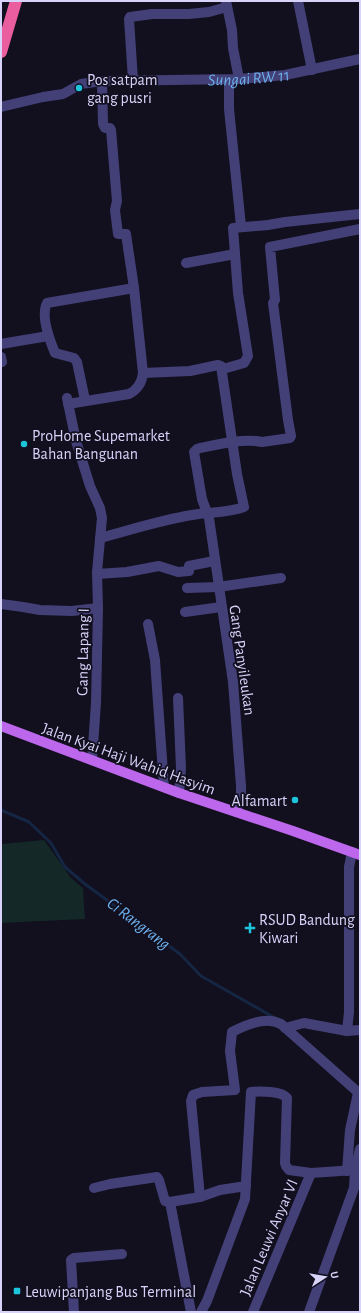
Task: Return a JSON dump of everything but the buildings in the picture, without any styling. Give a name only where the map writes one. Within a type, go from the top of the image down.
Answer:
[{"type":"highway","points":[[1,52],[16,1]]},
{"type":"main road","name":"Jalan Kyai Haji Wahid Hasyim","points":[[1,726],[179,793],[356,854]]},
{"type":"street","points":[[298,1],[312,70]]},
{"type":"street","points":[[133,80],[128,20],[130,17],[152,14],[189,14],[209,12],[227,4],[232,30],[234,80],[229,109],[241,226]]},
{"type":"street","points":[[1,107],[63,94],[81,84],[102,81],[234,80],[284,75],[360,59]]},
{"type":"street","points":[[102,81],[103,124],[105,128],[110,128],[111,130],[117,201],[115,210],[118,234],[126,234],[134,288],[143,373],[142,379],[136,389],[129,394],[84,400],[77,362],[74,358],[55,353],[48,336],[45,307],[47,303],[134,288]]},
{"type":"street","points":[[222,369],[244,363],[248,356],[238,293],[233,228],[360,214]]},
{"type":"street","points":[[233,442],[262,442],[290,438],[291,436],[273,304],[275,300],[270,247],[360,229]]},
{"type":"street","points":[[186,262],[235,254]]},
{"type":"street","points":[[1,344],[48,336]]},
{"type":"street","points":[[100,541],[170,519],[207,512],[234,510],[244,507],[237,474],[221,366],[218,365],[190,372],[143,373]]},
{"type":"street","name":"Gang Lapang I","points":[[84,400],[68,401],[76,441],[90,486],[100,508],[102,518],[97,574],[98,608],[96,703],[92,760]]},
{"type":"street","name":"Gang Panyileukan","points":[[233,442],[197,449],[194,452],[202,499],[207,512],[228,644],[236,707],[241,786],[241,796],[236,812]]},
{"type":"street","points":[[97,574],[127,572],[159,566],[181,572],[189,571],[189,566],[214,561]]},
{"type":"street","points":[[187,588],[218,587],[281,578]]},
{"type":"street","points":[[1,604],[40,610],[72,611],[98,608]]},
{"type":"street","points":[[184,612],[221,607]]},
{"type":"street","points":[[148,624],[155,660],[164,787]]},
{"type":"street","points":[[178,698],[181,768],[179,793]]},
{"type":"street","points":[[347,1031],[350,1012],[349,868],[356,854]]},
{"type":"street","points":[[200,1196],[191,1101],[194,1095],[202,1092],[235,1090],[230,1051],[232,1032],[239,1028],[267,1020],[275,1021],[281,1024],[359,1093],[350,1130],[351,1170],[354,1188],[309,1312]]},
{"type":"street","points":[[285,1028],[304,1023],[347,1031],[360,1030]]},
{"type":"street","points":[[201,1312],[207,1301],[245,1199],[251,1092],[275,1093],[286,1096],[288,1100],[286,1166],[289,1170],[311,1174],[351,1170]]},
{"type":"street","points":[[351,1170],[360,1149]]},
{"type":"street","name":"Jalan Leuwi Anyar VI","points":[[253,1312],[311,1174]]},
{"type":"street","points":[[94,1188],[157,1177],[166,1201],[170,1202],[220,1190],[246,1186]]},
{"type":"street","points":[[170,1202],[191,1312]]},
{"type":"street","points":[[74,1312],[71,1260],[74,1258],[122,1254]]},
{"type":"green space","points":[[44,840],[71,878],[83,888],[85,919],[1,923],[1,844]]},
{"type":"waterway","name":"Ci Rangrang","points":[[1,810],[29,822],[51,843],[65,867],[85,884],[180,954],[201,976],[275,1018]]},
{"type":"place","name":"Pos satpam gang pusri","points":[[79,88]]},
{"type":"place","name":"ProHome Supemarket Bahan Bangunan","points":[[24,444]]},
{"type":"place","name":"Alfamart","points":[[295,800]]},
{"type":"place","name":"RSUD Bandung Kiwari","points":[[250,928]]},
{"type":"place","name":"Leuwipanjang Bus Terminal","points":[[17,1291]]},
{"type":"water label","name":"Sungai RW 11","points":[[248,77]]}]
